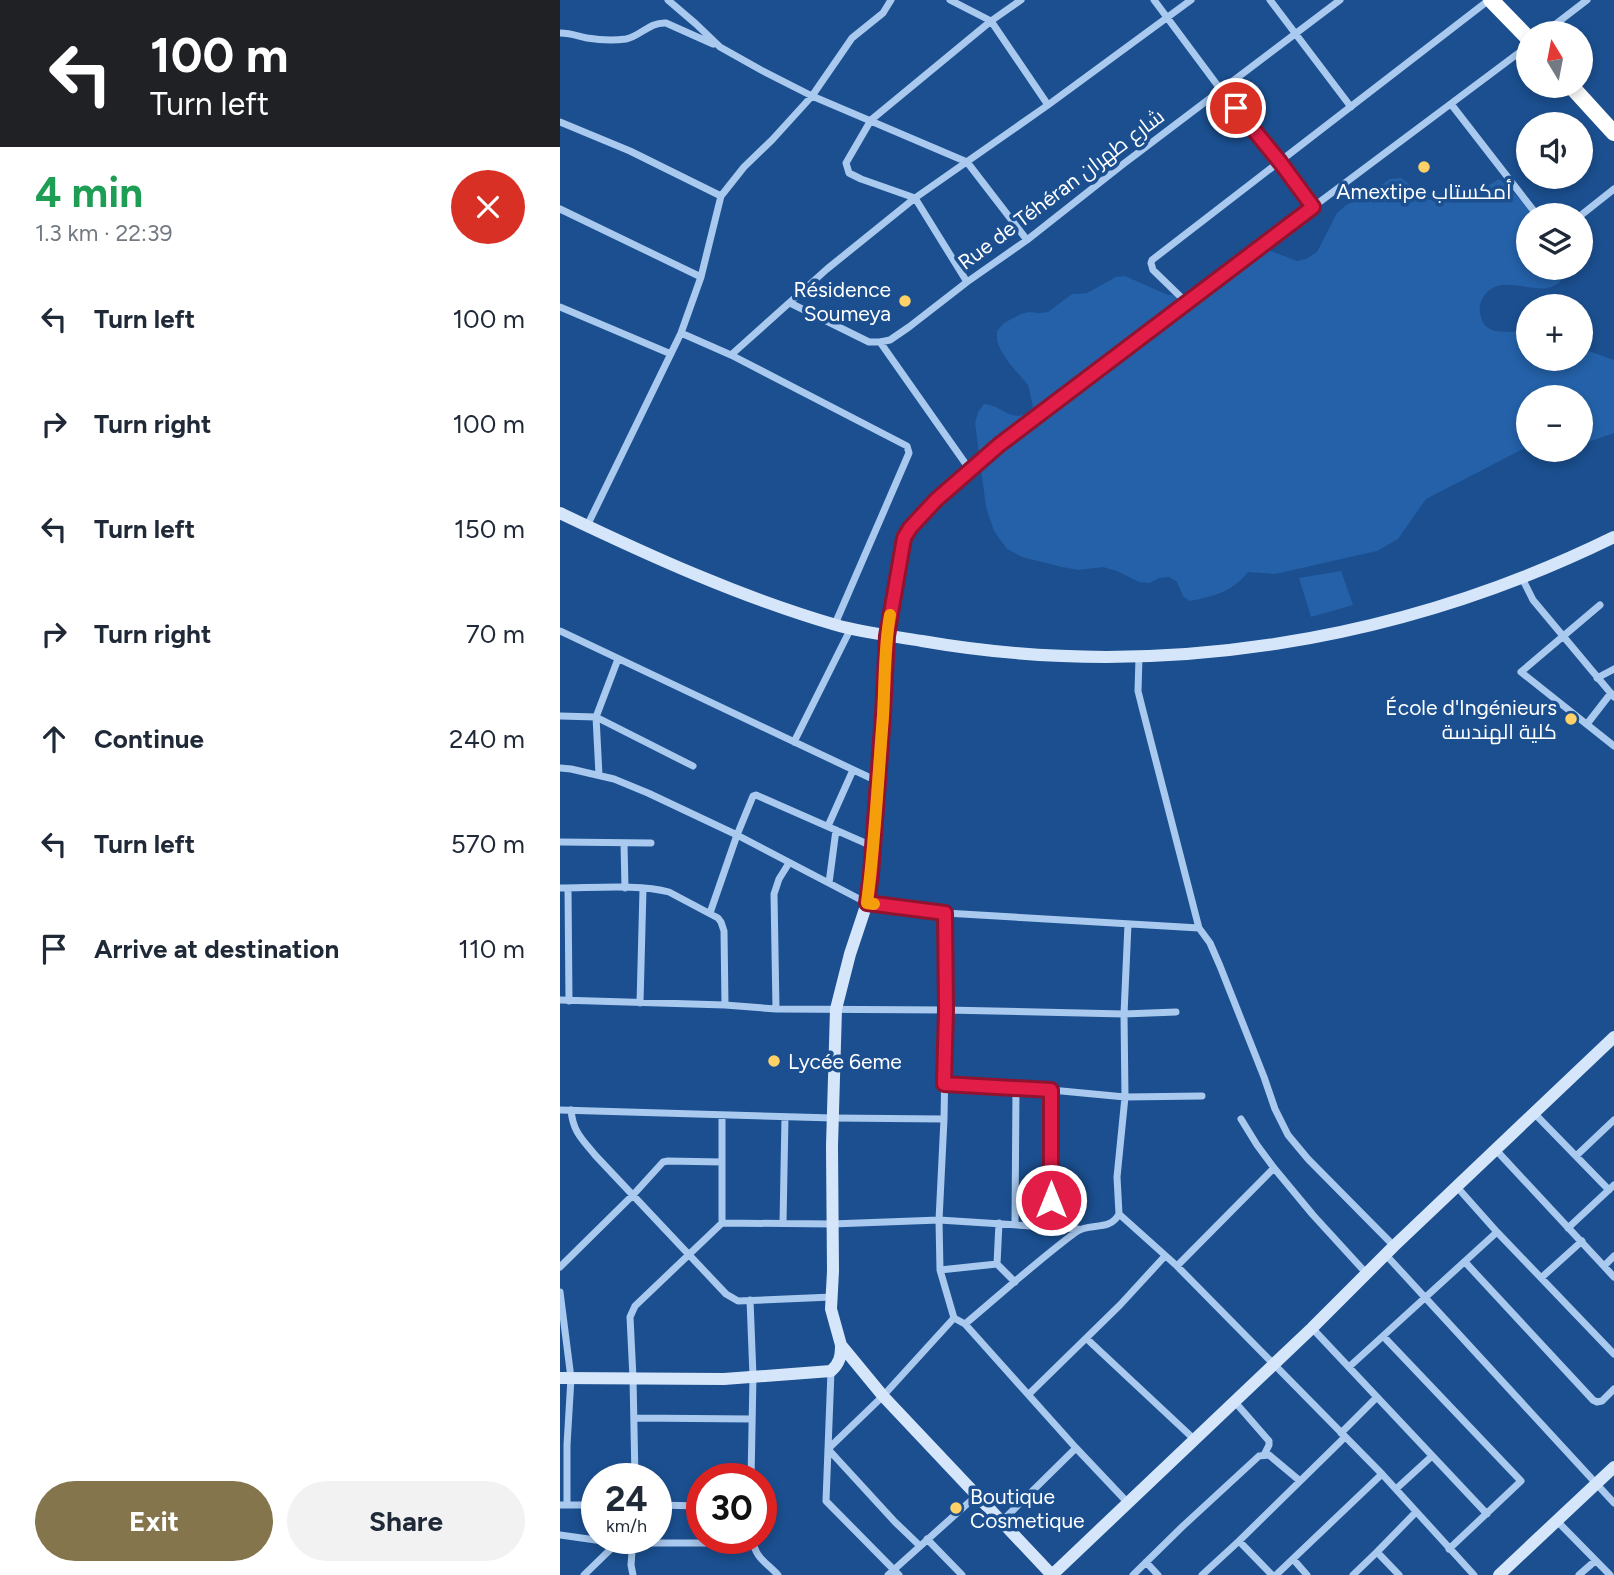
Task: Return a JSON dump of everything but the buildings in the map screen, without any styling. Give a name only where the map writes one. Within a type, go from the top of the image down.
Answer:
[{"type":"highway","points":[[1490,0],[1516,26]]},
{"type":"highway","points":[[1583,98],[1614,133]]},
{"type":"street","points":[[668,0],[720,47]]},
{"type":"street","points":[[587,526],[681,333],[701,276],[721,196],[744,167],[812,96],[852,38],[883,13],[891,0]]},
{"type":"street","points":[[950,0],[991,21],[1048,105]]},
{"type":"street","points":[[967,282],[915,198],[849,173],[845,163],[871,120],[991,21],[1021,0]]},
{"type":"street","points":[[1154,0],[1313,207]]},
{"type":"street","points":[[731,355],[827,269],[915,198],[1191,0]]},
{"type":"street","points":[[1270,0],[1351,107]]},
{"type":"street","name":"Rue de Téhéran شارع طهران","points":[[880,342],[890,340],[909,327],[1027,240],[1340,0]]},
{"type":"street","points":[[1186,302],[1153,270],[1152,260],[1490,0]]},
{"type":"street","points":[[1559,21],[1583,1]]},
{"type":"street","points":[[560,33],[598,40],[616,40],[633,37],[657,23],[666,23],[720,47],[812,96],[967,162],[1027,240]]},
{"type":"street","points":[[976,1496],[919,1545],[893,1573],[826,1501],[831,1371],[838,1365],[841,1355],[841,1345],[831,1309],[836,1009],[867,903],[887,636],[904,538],[936,500],[999,445],[1516,55]]},
{"type":"street","points":[[1451,104],[1528,203]]},
{"type":"street","points":[[560,121],[630,151],[721,196]]},
{"type":"street","points":[[1593,206],[1614,189]]},
{"type":"street","points":[[560,209],[701,276]]},
{"type":"street","points":[[790,303],[869,342],[880,342],[970,470]]},
{"type":"street","points":[[560,307],[671,354]]},
{"type":"street","points":[[681,333],[731,355],[907,446],[909,453],[835,624]]},
{"type":"street","points":[[561,517],[735,592],[835,624],[887,636],[971,649],[1104,658],[1174,656],[1252,647],[1337,633],[1415,615],[1522,578],[1614,537]]},
{"type":"street","points":[[1522,578],[1533,600],[1612,695],[1587,724]]},
{"type":"street","points":[[1600,605],[1521,672],[1614,746]]},
{"type":"street","points":[[794,743],[852,628]]},
{"type":"street","points":[[560,631],[877,781]]},
{"type":"street","points":[[1139,657],[1138,691],[1199,928],[1210,943],[1220,966],[1275,1109],[1288,1135],[1390,1250],[1426,1298],[1614,1503]]},
{"type":"street","points":[[599,775],[596,717],[618,659]]},
{"type":"street","points":[[1597,678],[1614,669]]},
{"type":"street","points":[[560,716],[596,717],[693,766]]},
{"type":"street","points":[[560,768],[614,779],[648,793],[737,835],[867,903],[945,913],[1199,928]]},
{"type":"street","points":[[829,883],[832,828],[853,770]]},
{"type":"street","points":[[710,912],[737,835],[756,794],[872,846]]},
{"type":"street","points":[[560,842],[651,843]]},
{"type":"street","points":[[624,843],[625,888]]},
{"type":"street","points":[[776,1009],[774,894],[789,863]]},
{"type":"street","points":[[569,1001],[564,888],[625,888],[669,892],[710,912],[721,922],[724,931],[725,1006]]},
{"type":"street","points":[[640,1003],[643,889]]},
{"type":"street","points":[[945,913],[946,1010],[939,1220],[940,1270],[954,1318],[965,1324],[1128,1503]]},
{"type":"street","points":[[635,1463],[630,1317],[635,1306],[722,1223],[832,1224],[939,1220],[1079,1229],[1106,1225],[1116,1220],[1119,1214],[1117,1177],[1125,1097],[1128,924]]},
{"type":"street","points":[[560,1000],[776,1009],[1125,1014],[1176,1012]]},
{"type":"street","points":[[841,1345],[883,1396],[1052,1575],[1614,1037]]},
{"type":"street","points":[[944,1084],[1125,1097],[1202,1097]]},
{"type":"street","points":[[1014,1224],[1016,1088]]},
{"type":"street","points":[[1051,1090],[1051,1227]]},
{"type":"street","points":[[560,1110],[722,1116],[944,1119]]},
{"type":"street","points":[[571,1110],[576,1131],[594,1155],[726,1294],[738,1301],[833,1297]]},
{"type":"street","points":[[1534,1114],[1612,1188],[1568,1228]]},
{"type":"street","points":[[722,1116],[722,1223]]},
{"type":"street","points":[[783,1223],[785,1117]]},
{"type":"street","points":[[1241,1119],[1274,1168],[1312,1215],[1367,1274]]},
{"type":"street","points":[[1576,1156],[1614,1120]]},
{"type":"street","points":[[1496,1150],[1614,1277]]},
{"type":"street","points":[[560,1266],[663,1162],[722,1162]]},
{"type":"street","points":[[1177,1266],[1274,1168]]},
{"type":"street","points":[[1457,1186],[1497,1232],[1614,1354]]},
{"type":"street","points":[[1119,1214],[1177,1266],[1382,1474],[1474,1575]]},
{"type":"street","points":[[999,1223],[997,1264],[1015,1282]]},
{"type":"street","points":[[965,1324],[1079,1229]]},
{"type":"street","points":[[1349,1367],[1497,1232]]},
{"type":"street","points":[[1541,1278],[1582,1241]]},
{"type":"street","points":[[1029,1394],[1087,1339],[1165,1256]]},
{"type":"street","points":[[1604,1266],[1614,1256]]},
{"type":"street","points":[[1465,1262],[1593,1400],[1602,1401],[1614,1389]]},
{"type":"street","points":[[940,1270],[997,1264]]},
{"type":"street","points":[[560,1292],[566,1378],[563,1505],[581,1505]]},
{"type":"street","points":[[750,1300],[753,1377],[751,1463]]},
{"type":"street","points":[[828,1449],[883,1396],[954,1318]]},
{"type":"street","points":[[1312,1328],[1487,1514]]},
{"type":"street","points":[[1383,1336],[1521,1481],[1449,1549]]},
{"type":"street","points":[[1087,1339],[1195,1440]]},
{"type":"street","points":[[566,1378],[724,1379],[859,1368]]},
{"type":"street","points":[[1202,1575],[1300,1481],[1377,1397]]},
{"type":"street","points":[[1235,1402],[1269,1441],[1264,1455]]},
{"type":"street","points":[[634,1418],[752,1419]]},
{"type":"street","points":[[1002,1522],[1076,1448]]},
{"type":"street","points":[[828,1449],[919,1545]]},
{"type":"street","points":[[1133,1575],[1259,1456],[1269,1455],[1300,1481]]},
{"type":"street","points":[[1396,1489],[1432,1456]]},
{"type":"street","points":[[1499,1575],[1614,1467]]},
{"type":"street","points":[[1240,1541],[1274,1575],[1382,1474]]},
{"type":"street","points":[[1353,1575],[1416,1512]]},
{"type":"street","points":[[1557,1521],[1610,1575]]},
{"type":"street","points":[[560,1535],[581,1538]]},
{"type":"street","points":[[927,1539],[962,1575]]},
{"type":"street","points":[[1377,1552],[1399,1575]]},
{"type":"street","points":[[584,1575],[606,1554]]},
{"type":"street","points":[[632,1554],[633,1575]]},
{"type":"street","points":[[756,1554],[773,1573]]},
{"type":"street","points":[[1293,1559],[1307,1575]]},
{"type":"street","points":[[1579,1575],[1595,1561]]},
{"type":"street","points":[[1146,1562],[1158,1575]]},
{"type":"shaded area","points":[[1401,178],[1429,200],[1457,184],[1470,197],[1499,179],[1524,203],[1516,203],[1516,280],[1562,280],[1551,287],[1504,285],[1493,288],[1481,301],[1481,317],[1488,328],[1516,332],[1516,371],[1593,371],[1593,353],[1614,360],[1614,433],[1593,440],[1593,385],[1516,385],[1516,453],[1426,499],[1398,539],[1377,551],[1275,574],[1248,572],[1229,589],[1189,601],[1183,596],[1177,582],[1169,577],[1150,583],[1139,582],[1103,567],[1078,570],[1062,567],[1022,557],[1007,549],[994,531],[986,507],[975,423],[984,404],[1014,416],[1020,416],[1033,407],[1028,385],[1009,363],[997,341],[997,331],[1004,323],[1029,312],[1048,312],[1072,294],[1087,293],[1116,277],[1125,276],[1168,295],[1197,294],[1210,289],[1243,261],[1258,253],[1271,251],[1297,261],[1306,259],[1317,252],[1337,213],[1390,179]]},
{"type":"shaded area","points":[[1341,571],[1353,605],[1311,617],[1299,578]]},
{"type":"slow traffic","points":[[874,904],[867,903],[890,615]]},
{"type":"place","name":"Amextipe أمكستاب","points":[[1424,167]]},
{"type":"place","name":"Résidence Soumeya","points":[[905,301]]},
{"type":"place","name":"École d'Ingénieurs كلية الهندسة","points":[[1571,719]]},
{"type":"place","name":"Lycée 6eme","points":[[774,1061]]},
{"type":"place","name":"Boutique Cosmetique","points":[[956,1508]]},
{"type":"route","points":[[1051,1200],[1051,1090],[944,1084],[945,913],[867,903],[887,636],[904,538],[936,500],[999,445],[1313,207],[1236,108]]}]
